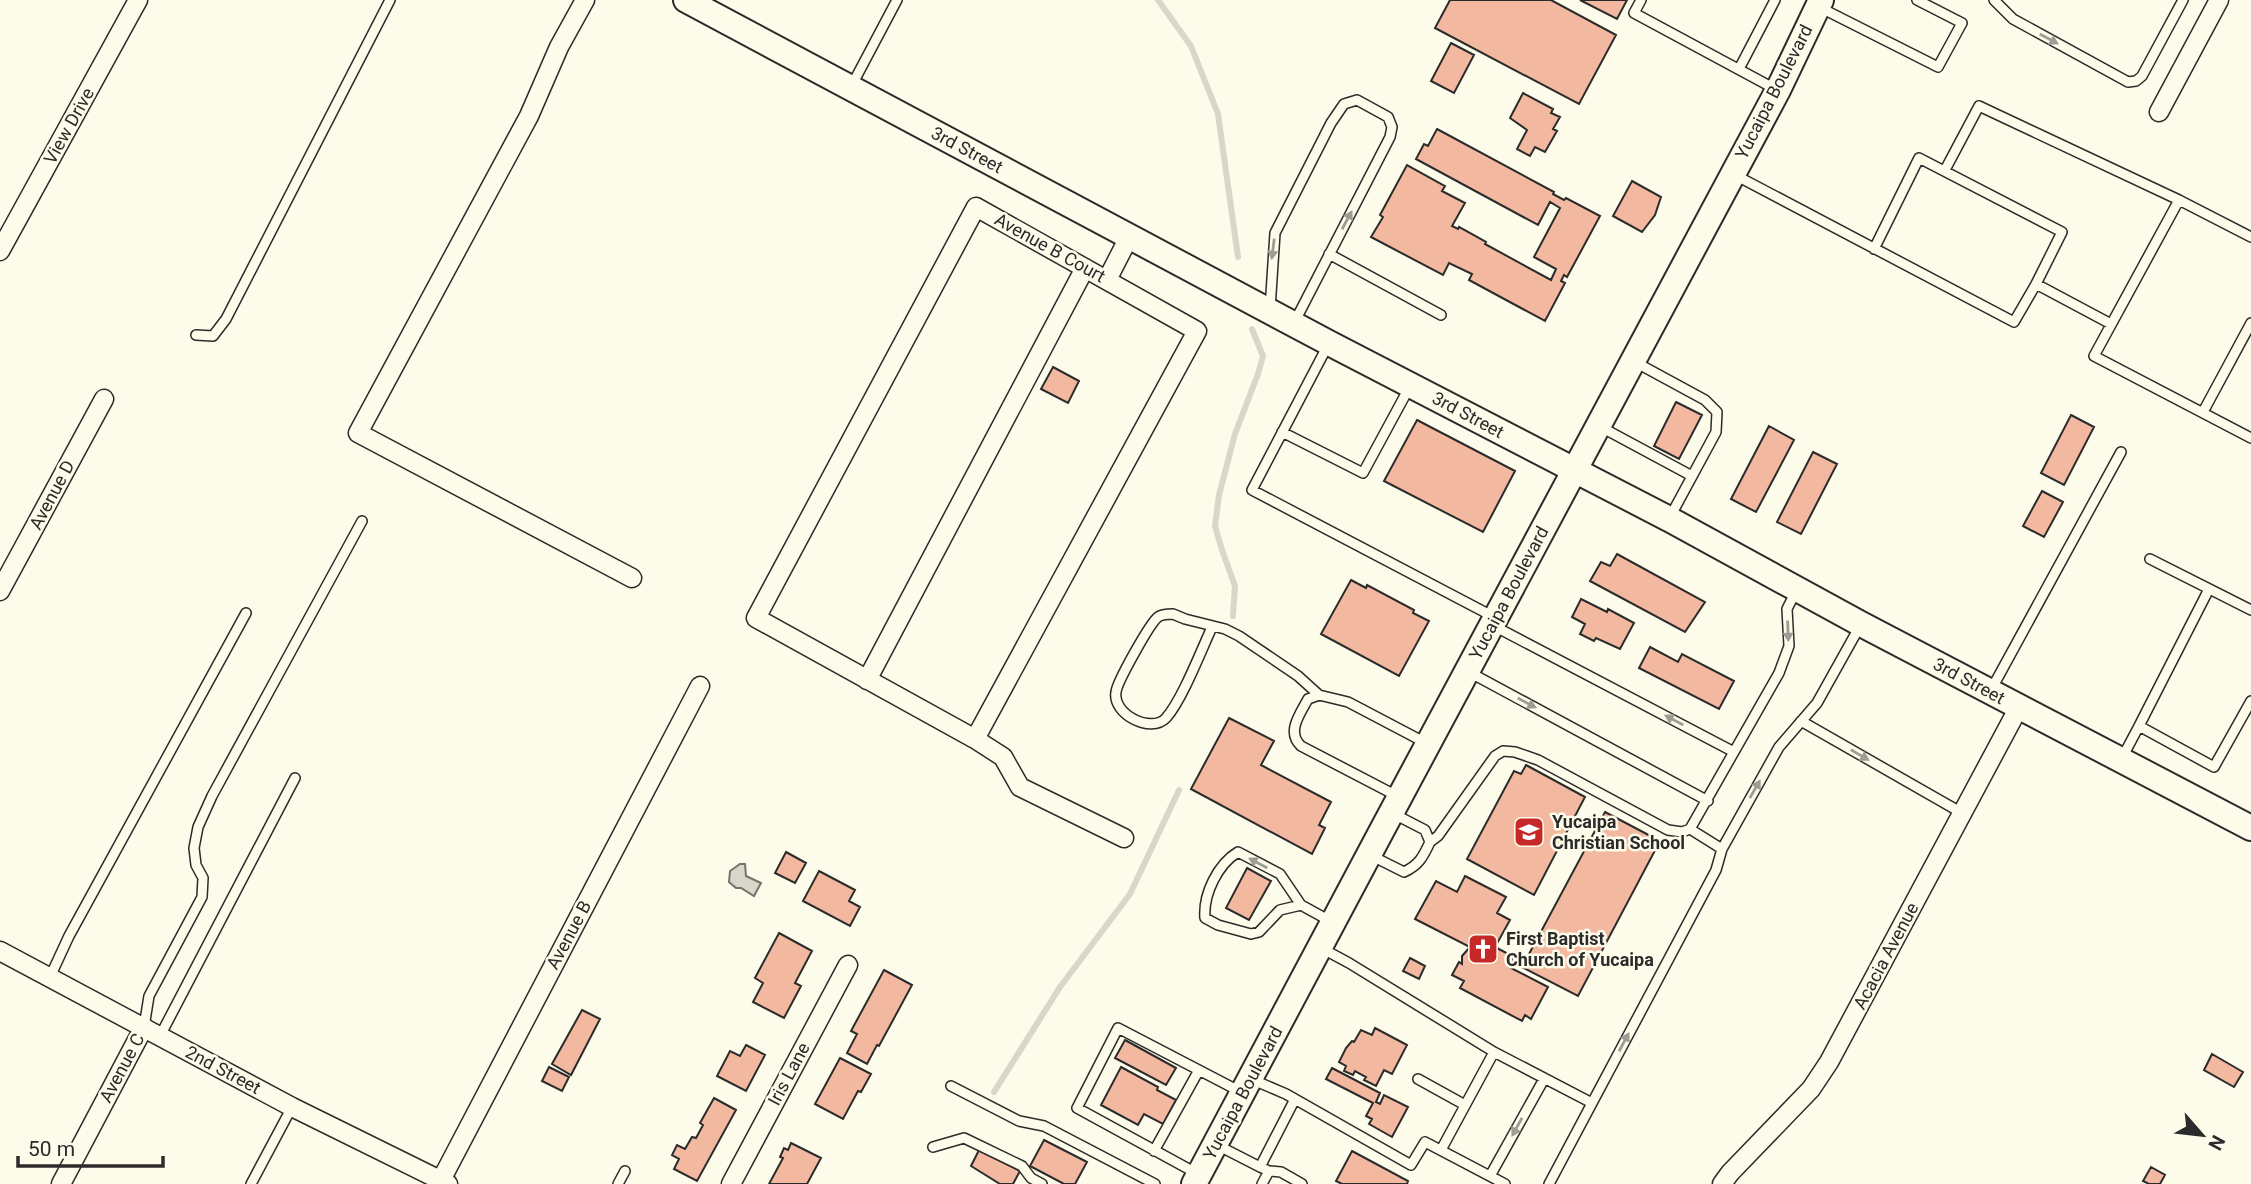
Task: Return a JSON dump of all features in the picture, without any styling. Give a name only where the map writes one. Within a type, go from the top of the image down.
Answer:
[{"type":"street","name":"View Drive","points":[[0,251],[138,0]]},
{"type":"street","points":[[585,0],[559,47],[529,116],[358,433],[632,578]]},
{"type":"street","name":"3rd Street","points":[[686,0],[1270,312],[1669,519],[1861,624],[2251,828]]},
{"type":"street","points":[[2159,112],[2219,0]]},
{"type":"street","name":"Yucaipa Boulevard","points":[[1197,1180],[1492,620],[1778,90],[1819,3]]},
{"type":"street","name":"Avenue B Court","points":[[975,739],[1197,331],[976,207],[756,618],[975,739],[1003,757],[1020,787],[1124,838]]},
{"type":"street","points":[[1107,280],[1129,237]]},
{"type":"street","points":[[867,680],[1085,268]]},
{"type":"street","name":"Avenue D","points":[[0,591],[104,399]]},
{"type":"street","name":"Avenue B","points":[[443,1183],[700,686]]},
{"type":"street","name":"Acacia Avenue","points":[[1722,1184],[1811,1088],[1829,1062],[2019,707]]},
{"type":"street","name":"2nd Street","points":[[1,953],[292,1107],[443,1183]]},
{"type":"street","name":"Iris Lane","points":[[731,1184],[848,965]]},
{"type":"street","name":"Avenue C","points":[[61,1184],[152,1031]]},
{"type":"lane","points":[[196,335],[213,336],[226,319],[390,0]]},
{"type":"lane","points":[[851,88],[897,0]]},
{"type":"lane","points":[[1641,0],[1634,13],[1778,90]]},
{"type":"lane","points":[[1739,69],[1775,0]]},
{"type":"lane","points":[[1819,3],[1938,67],[1962,23],[1917,0]]},
{"type":"lane","points":[[1994,0],[2013,19],[2128,82],[2136,81],[2142,76],[2183,0]]},
{"type":"lane","points":[[1270,312],[1275,233],[1331,123],[1344,104],[1357,100],[1388,117],[1392,127],[1390,137],[1293,324]]},
{"type":"lane","points":[[1945,170],[1979,106],[2251,237]]},
{"type":"lane","points":[[1732,173],[1874,249],[2014,322],[2062,232],[1919,158],[1874,249]]},
{"type":"lane","points":[[2179,200],[2094,356],[2251,438]]},
{"type":"lane","points":[[1329,254],[1441,315]]},
{"type":"lane","points":[[2036,284],[2111,324]]},
{"type":"lane","points":[[2203,412],[2251,323]]},
{"type":"lane","points":[[1329,343],[1252,491],[1734,752]]},
{"type":"lane","points":[[1633,361],[1705,400],[1717,412],[1716,432],[1669,519]]},
{"type":"lane","points":[[1283,432],[1363,473],[1411,385]]},
{"type":"lane","points":[[1598,425],[1692,475]]},
{"type":"lane","points":[[1991,692],[2121,452]]},
{"type":"lane","points":[[152,1031],[149,996],[202,897],[203,878],[196,865],[194,848],[198,827],[212,796],[362,521]]},
{"type":"lane","points":[[2150,559],[2251,610]]},
{"type":"lane","points":[[1370,855],[1405,872],[1417,866],[1430,842],[1438,836],[1495,756],[1503,751],[1516,752],[1538,761],[1668,830],[1682,832],[1690,829],[1779,673],[1788,646],[1787,608],[1797,589]]},
{"type":"lane","points":[[2121,761],[2208,589]]},
{"type":"lane","points":[[50,977],[69,936],[246,612]]},
{"type":"lane","points":[[1212,627],[1179,696],[1164,720],[1152,725],[1145,723],[1127,714],[1118,705],[1115,692],[1145,633],[1157,618],[1173,614],[1225,629],[1239,636],[1298,676],[1319,695],[1348,702],[1429,744]]},
{"type":"lane","points":[[1549,1184],[1716,870],[1722,849],[1779,747],[1817,703],[1861,624]]},
{"type":"lane","points":[[1467,671],[1707,801]]},
{"type":"lane","points":[[1319,695],[1308,699],[1295,724],[1296,741],[1395,804],[1425,830],[1430,842]]},
{"type":"lane","points":[[2139,726],[2214,767],[2251,701]]},
{"type":"lane","points":[[1801,721],[1962,813]]},
{"type":"lane","points":[[152,1031],[295,778]]},
{"type":"lane","points":[[1690,829],[1722,849]]},
{"type":"lane","points":[[1301,905],[1280,910],[1259,932],[1251,934],[1218,926],[1205,918],[1204,905],[1226,860],[1238,852],[1280,874],[1301,905],[1334,923]]},
{"type":"lane","points":[[1321,948],[1494,1052],[1592,1103]]},
{"type":"lane","points":[[1197,1180],[1154,1151],[1077,1108],[1118,1028],[1199,1070],[1295,1099],[1410,1165],[1425,1142],[1505,1184]]},
{"type":"lane","points":[[1441,1150],[1494,1052]]},
{"type":"lane","points":[[1154,1151],[1199,1070]]},
{"type":"lane","points":[[1418,1079],[1465,1105]]},
{"type":"lane","points":[[1490,1176],[1544,1079]]},
{"type":"lane","points":[[951,1086],[1019,1121],[1044,1126],[1155,1184]]},
{"type":"lane","points":[[1262,1184],[1265,1169],[1295,1099]]},
{"type":"lane","points":[[251,1184],[292,1107]]},
{"type":"lane","points":[[933,1147],[964,1138],[1022,1166],[1031,1178],[1042,1184]]},
{"type":"lane","points":[[1215,1144],[1265,1169],[1281,1172],[1302,1184]]},
{"type":"lane","points":[[618,1184],[625,1171]]},
{"type":"shaded area","points":[[740,864],[745,864],[746,876],[761,883],[754,896],[729,882],[730,871]]},
{"type":"building","points":[[1450,0],[1551,0],[1616,35],[1579,104],[1435,28]]},
{"type":"building","points":[[1580,0],[1627,0],[1617,19]]},
{"type":"building","points":[[1451,43],[1474,55],[1454,93],[1431,81]]},
{"type":"building","points":[[1523,93],[1553,109],[1551,113],[1560,117],[1553,129],[1557,131],[1545,152],[1535,147],[1530,156],[1517,149],[1527,130],[1510,118]]},
{"type":"building","points":[[1437,129],[1554,192],[1553,194],[1564,200],[1566,198],[1600,216],[1567,277],[1564,275],[1561,281],[1565,283],[1545,321],[1469,280],[1472,274],[1449,263],[1443,275],[1371,237],[1407,165],[1445,186],[1442,191],[1465,203],[1452,226],[1458,229],[1459,227],[1551,280],[1556,269],[1534,257],[1560,208],[1550,202],[1538,225],[1416,159],[1424,144],[1428,146]]},
{"type":"building","points":[[1632,181],[1661,197],[1655,215],[1642,232],[1613,216]]},
{"type":"building","points":[[1053,367],[1079,381],[1068,403],[1041,389]]},
{"type":"building","points":[[1676,402],[1702,415],[1679,459],[1654,446]]},
{"type":"building","points":[[2071,415],[2094,427],[2064,485],[2041,473]]},
{"type":"building","points":[[1417,420],[1515,471],[1483,532],[1384,481]]},
{"type":"building","points":[[1769,426],[1794,440],[1756,512],[1731,499]]},
{"type":"building","points":[[1813,452],[1837,464],[1801,534],[1777,522]]},
{"type":"building","points":[[2042,491],[2063,502],[2044,537],[2023,526]]},
{"type":"building","points":[[1617,554],[1705,602],[1685,632],[1590,581],[1601,562],[1610,566]]},
{"type":"building","points":[[1351,580],[1366,588],[1367,585],[1429,621],[1399,676],[1321,634]]},
{"type":"building","points":[[1581,599],[1634,623],[1620,649],[1580,634],[1585,624],[1572,617]]},
{"type":"building","points":[[1650,647],[1678,662],[1682,654],[1734,681],[1719,709],[1639,668]]},
{"type":"building","points":[[1229,718],[1274,741],[1261,765],[1331,802],[1319,825],[1325,828],[1312,854],[1191,789]]},
{"type":"building","points":[[1526,765],[1585,797],[1534,895],[1467,859],[1514,771],[1521,774]]},
{"type":"building","points":[[1605,812],[1660,841],[1578,996],[1522,967]]},
{"type":"building","points":[[786,852],[806,863],[795,883],[775,873]]},
{"type":"building","points":[[1247,868],[1271,881],[1249,920],[1226,908]]},
{"type":"building","points":[[819,871],[855,890],[849,901],[860,907],[850,926],[803,901]]},
{"type":"building","name":"First Baptist Church of Yucaipa","points":[[1465,876],[1506,897],[1497,913],[1510,920],[1495,947],[1514,957],[1509,967],[1548,987],[1531,1019],[1525,1015],[1522,1021],[1460,988],[1464,981],[1452,975],[1459,962],[1462,964],[1462,956],[1470,947],[1415,919],[1436,881],[1457,892]]},
{"type":"building","points":[[779,933],[812,951],[795,983],[801,986],[784,1018],[753,1002],[763,983],[755,978]]},
{"type":"building","points":[[1410,958],[1425,966],[1419,979],[1403,971]]},
{"type":"building","points":[[884,970],[912,985],[867,1064],[847,1053],[857,1034],[851,1031]]},
{"type":"building","points":[[582,1010],[600,1019],[571,1075],[552,1064]]},
{"type":"building","points":[[1375,1028],[1407,1045],[1392,1074],[1384,1070],[1376,1086],[1355,1071],[1353,1075],[1344,1071],[1346,1066],[1339,1062],[1346,1048],[1354,1042],[1361,1030],[1372,1035]]},
{"type":"building","points":[[1125,1040],[1176,1068],[1166,1085],[1115,1058]]},
{"type":"building","points":[[746,1045],[765,1055],[746,1091],[717,1076],[730,1051],[740,1056]]},
{"type":"building","points":[[2212,1054],[2243,1072],[2234,1087],[2204,1070]]},
{"type":"building","points":[[840,1058],[871,1074],[843,1119],[815,1104]]},
{"type":"building","points":[[549,1067],[569,1077],[562,1091],[542,1081]]},
{"type":"building","points":[[1121,1067],[1176,1100],[1163,1124],[1144,1114],[1138,1125],[1101,1105]]},
{"type":"building","points":[[1332,1068],[1380,1093],[1376,1102],[1380,1104],[1384,1095],[1408,1107],[1392,1137],[1369,1124],[1372,1119],[1366,1116],[1373,1103],[1326,1079]]},
{"type":"building","points":[[714,1098],[736,1110],[697,1181],[674,1169],[679,1159],[672,1155],[677,1145],[685,1149],[692,1137],[696,1138],[703,1125],[700,1123]]},
{"type":"building","points":[[1044,1140],[1087,1162],[1075,1184],[1064,1184],[1030,1166]]},
{"type":"building","points":[[791,1143],[821,1158],[807,1184],[769,1184],[783,1158],[780,1157],[784,1148],[788,1150]]},
{"type":"building","points":[[979,1150],[1020,1171],[1013,1184],[1000,1184],[971,1166]]},
{"type":"building","points":[[1352,1151],[1408,1181],[1407,1184],[1342,1184],[1336,1181]]},
{"type":"building","points":[[2151,1167],[2165,1175],[2160,1184],[2143,1181]]},
{"type":"waterway","points":[[1158,0],[1191,46],[1218,114],[1238,257]]},
{"type":"waterway","points":[[1233,616],[1235,586],[1215,526],[1219,495],[1235,434],[1263,356],[1252,329]]},
{"type":"waterway","points":[[994,1092],[1060,987],[1130,894],[1179,790]]},
{"type":"place","name":"Yucaipa Christian School","points":[[1529,832]]},
{"type":"place","name":"First Baptist Church of Yucaipa","points":[[1483,949]]}]
